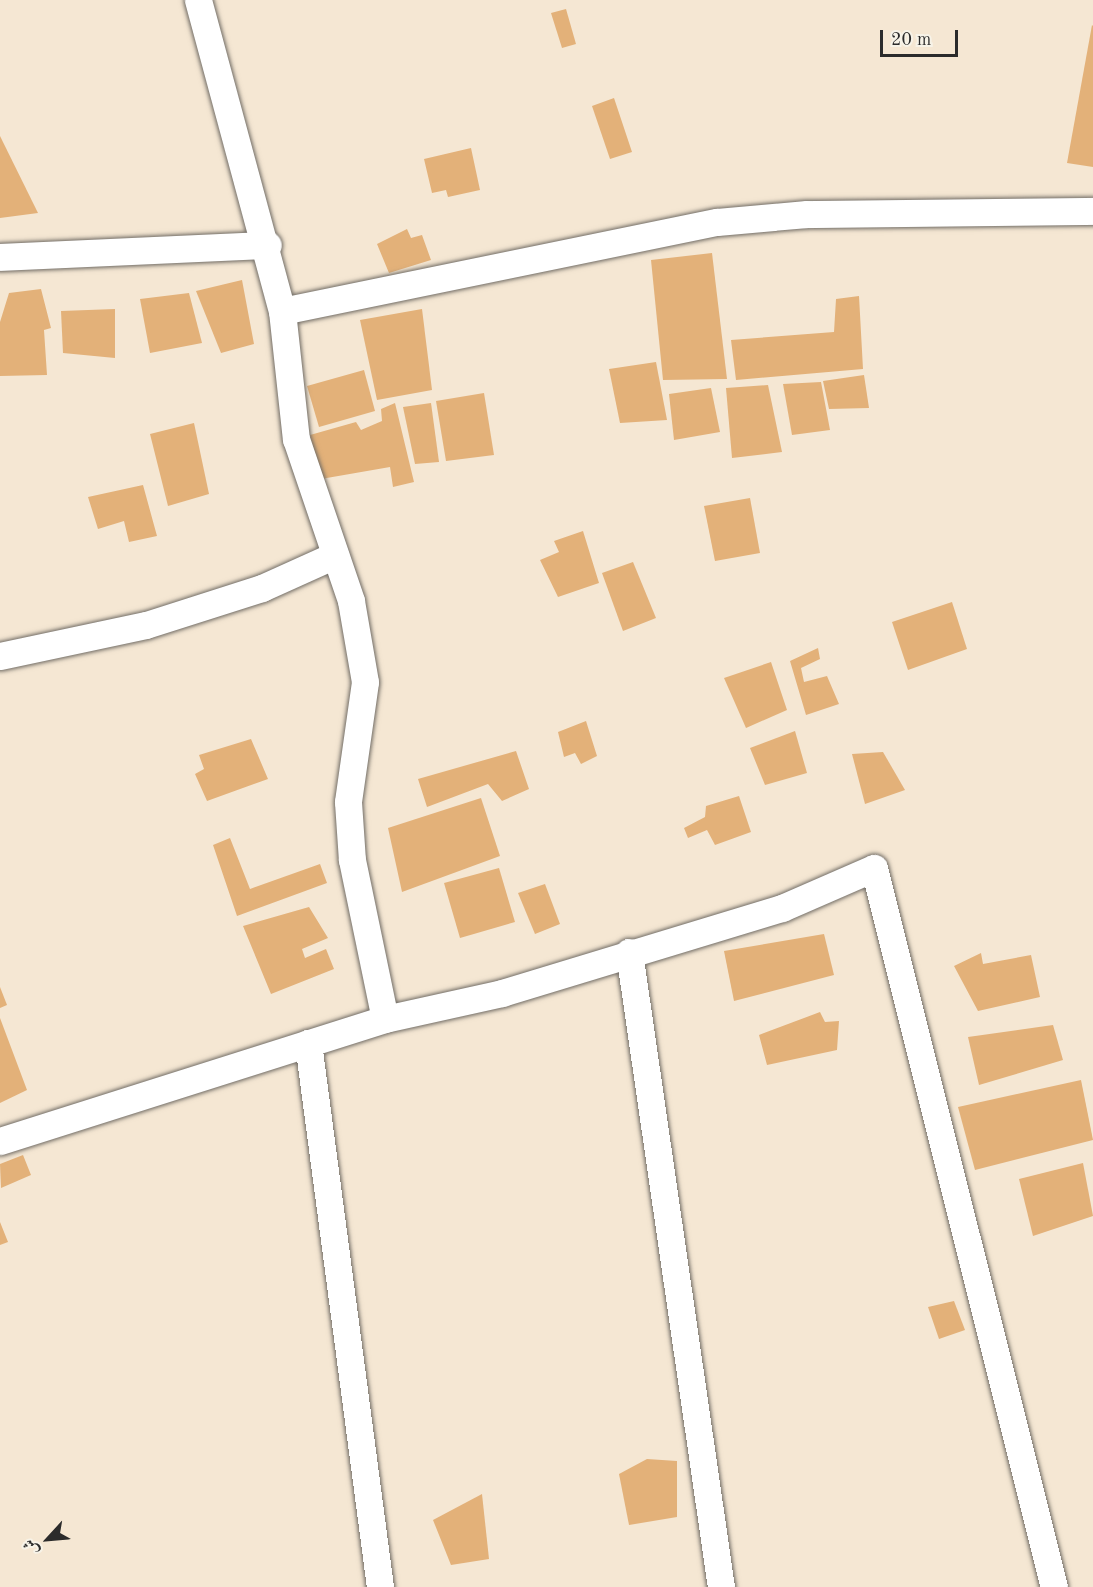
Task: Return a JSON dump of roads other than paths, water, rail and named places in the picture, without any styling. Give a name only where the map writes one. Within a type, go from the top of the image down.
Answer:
[{"type":"street","points":[[198,0],[268,245],[282,310],[296,439],[351,601],[365,682],[348,802],[351,860],[385,1019]]},
{"type":"street","points":[[282,310],[717,222],[807,214],[1093,211]]},
{"type":"street","points":[[0,257],[268,245]]},
{"type":"street","points":[[0,656],[146,625],[262,588],[335,555]]},
{"type":"street","points":[[0,1141],[385,1019],[502,993],[629,952],[782,908],[874,868],[1054,1587]]},
{"type":"street","points":[[629,952],[722,1587]]},
{"type":"street","points":[[308,1043],[380,1587]]}]
